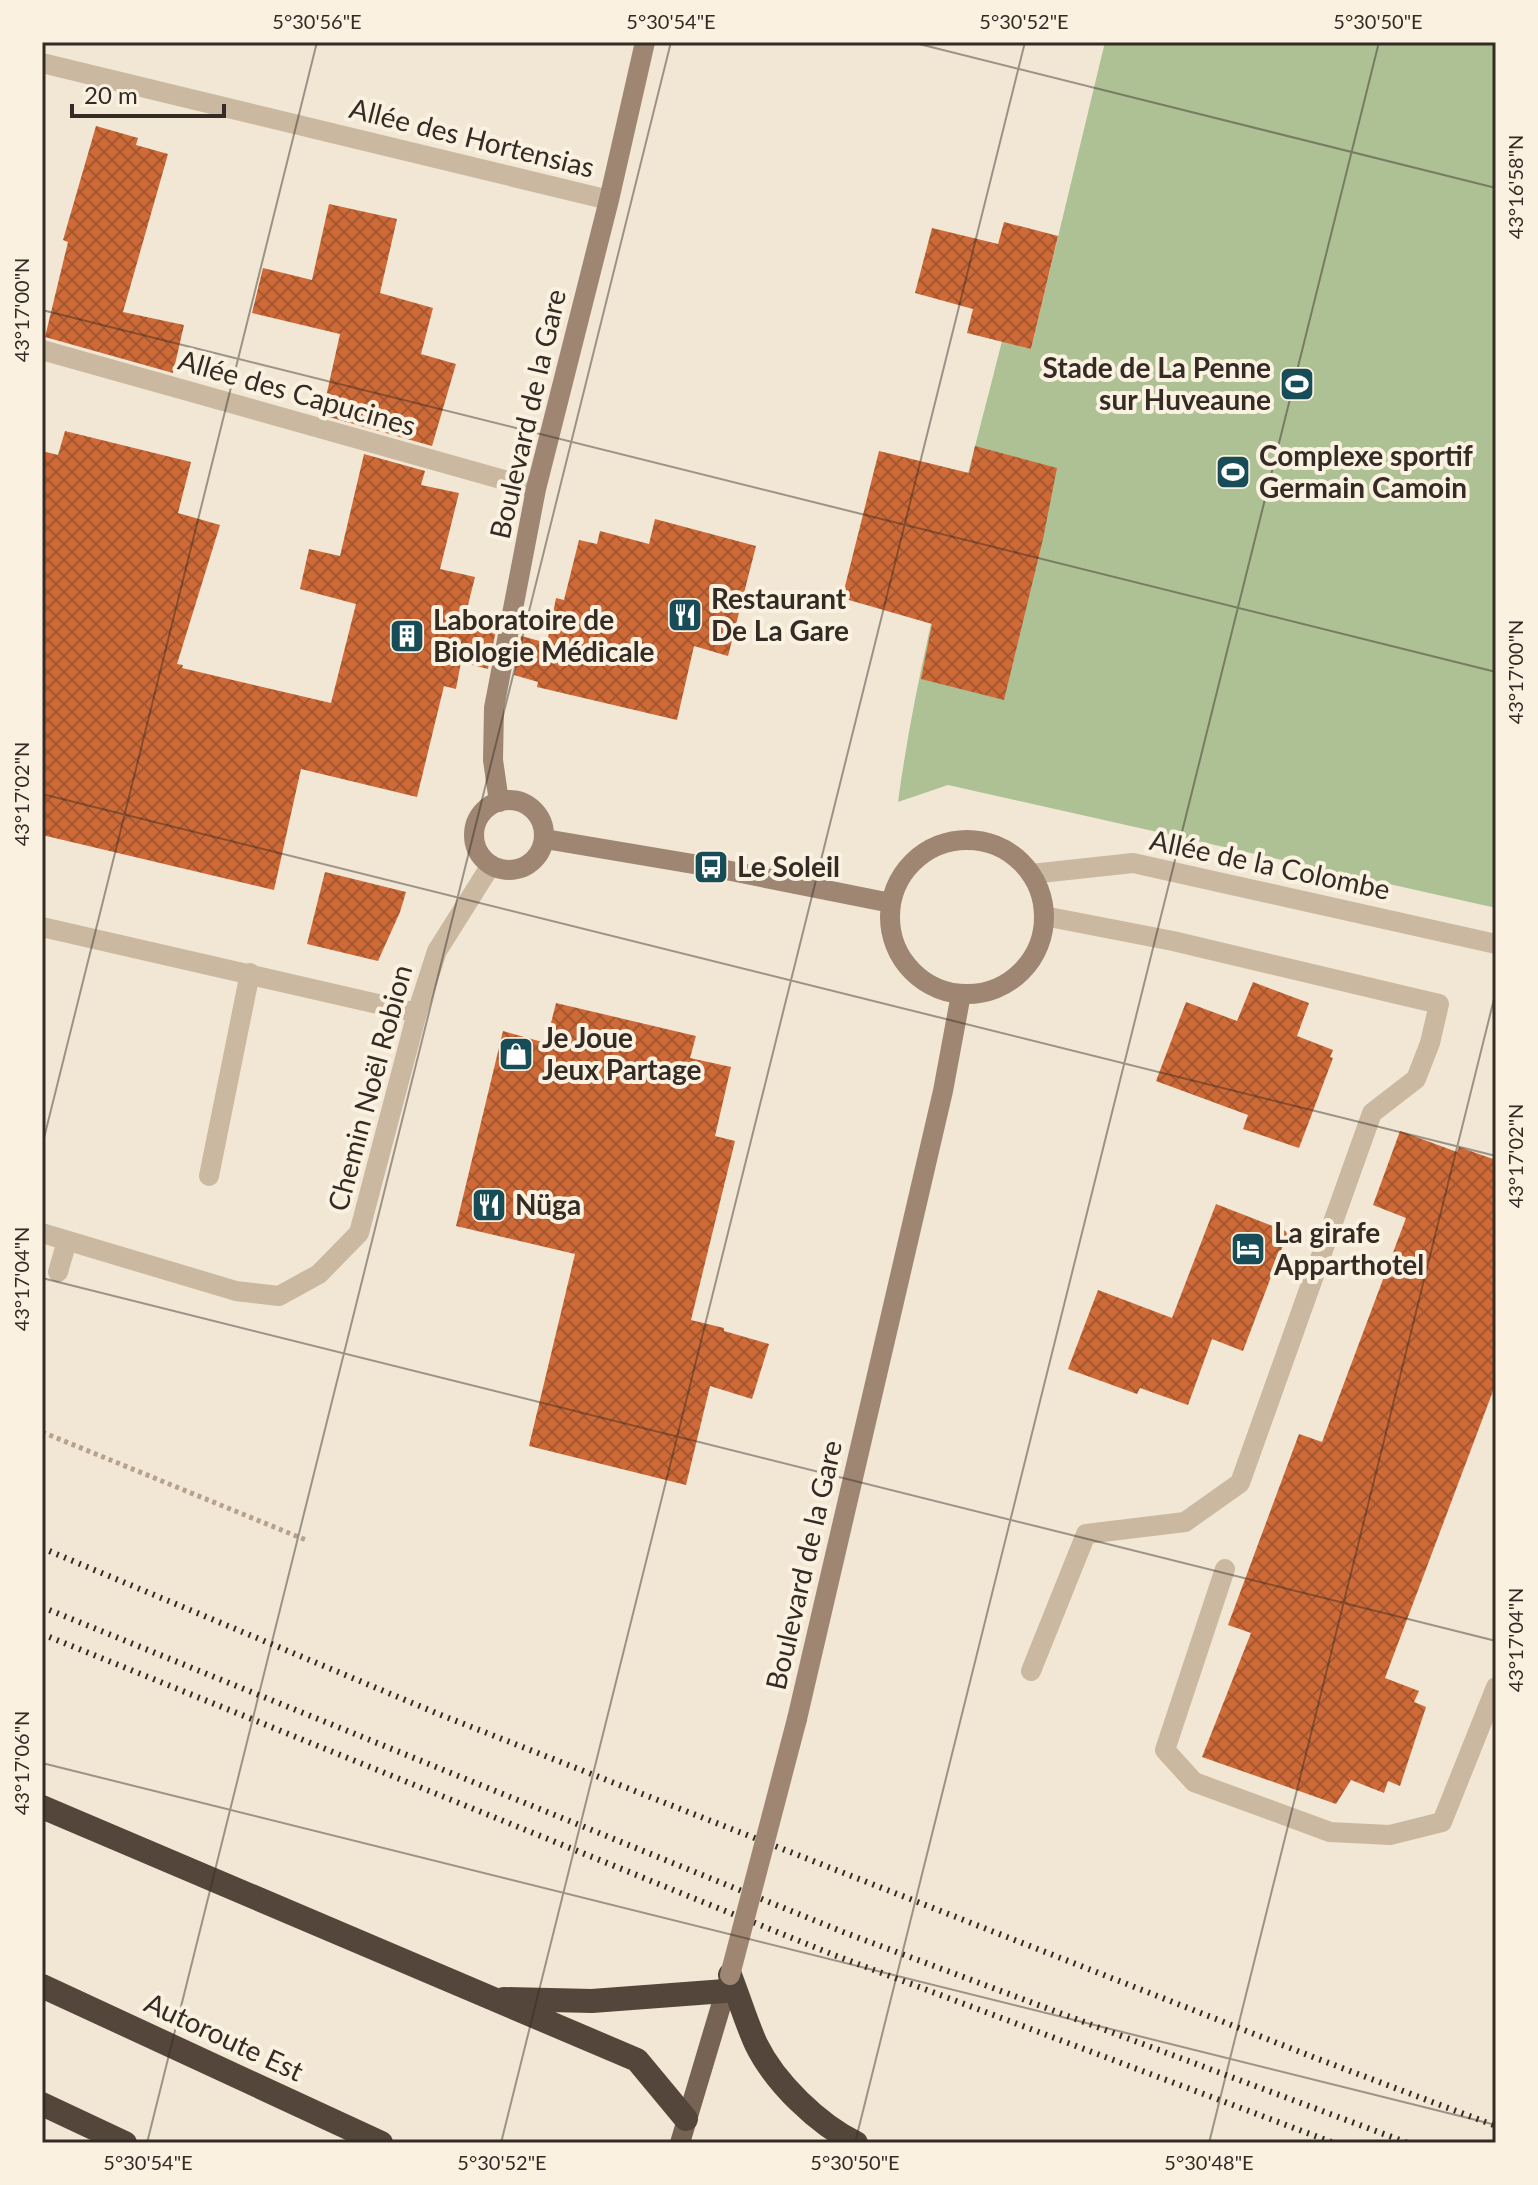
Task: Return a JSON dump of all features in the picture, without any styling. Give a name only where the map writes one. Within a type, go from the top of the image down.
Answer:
[{"type":"highway","points":[[42,1807],[637,2060],[682,2133]]},
{"type":"highway","points":[[493,1999],[592,2001],[728,1983],[757,2046],[794,2098],[856,2143]]},
{"type":"highway","name":"Autoroute Est","points":[[42,1986],[381,2143]]},
{"type":"highway","points":[[42,2104],[125,2143]]},
{"type":"main road","name":"Boulevard de la Gare","points":[[499,802],[493,760],[494,708],[536,489],[609,200],[645,42]]},
{"type":"main road","points":[[516,801],[532,808],[542,822],[545,839],[538,856],[525,866],[507,870],[491,865],[480,853],[474,838],[476,823],[485,809],[499,802],[516,801]]},
{"type":"main road","points":[[545,839],[711,867],[891,903]]},
{"type":"main road","points":[[964,840],[990,844],[1013,855],[1031,874],[1041,894],[1044,916],[1041,941],[1029,964],[1010,981],[986,992],[961,994],[935,988],[914,974],[898,953],[890,929],[891,903],[900,878],[916,859],[938,845],[964,840]]},
{"type":"main road","name":"Boulevard de la Gare","points":[[682,2133],[728,1983],[797,1719],[943,1091],[961,994]]},
{"type":"street","name":"Allée des Hortensias","points":[[42,63],[609,200]]},
{"type":"street","name":"Allée des Capucines","points":[[42,350],[536,489]]},
{"type":"street","name":"Allée de la Colombe","points":[[1031,874],[1133,863],[1496,944]]},
{"type":"street","name":"Chemin Noël Robion","points":[[42,1233],[236,1291],[279,1296],[319,1274],[359,1233],[417,1013],[437,951],[491,865]]},
{"type":"street","points":[[1031,1671],[1086,1534],[1185,1522],[1240,1483],[1372,1113],[1416,1079],[1430,1043],[1439,1004],[1173,941],[1044,916]]},
{"type":"street","points":[[42,927],[417,1013]]},
{"type":"street","points":[[209,1176],[250,973]]},
{"type":"street","points":[[58,1272],[67,1241]]},
{"type":"street","points":[[1225,1569],[1165,1750],[1194,1782],[1330,1832],[1390,1835],[1442,1822],[1496,1687]]},
{"type":"path","points":[[42,1432],[306,1540]]},
{"type":"green space","name":"Complexe sportif Germain Camoin","points":[[1105,42],[1496,42],[1496,908],[948,785],[898,802],[930,628],[1002,341],[1031,349]]},
{"type":"building","points":[[96,126],[138,138],[136,145],[168,154],[123,312],[184,325],[173,373],[45,337],[68,242],[63,240]]},
{"type":"building","points":[[329,204],[397,219],[380,293],[433,308],[421,354],[456,364],[432,446],[322,415],[340,334],[252,313],[263,268],[312,280]]},
{"type":"building","points":[[1004,222],[1058,236],[1031,349],[967,333],[973,309],[915,293],[932,228],[998,244]]},
{"type":"building","points":[[65,431],[191,462],[178,513],[220,525],[177,664],[183,665],[182,668],[331,703],[356,604],[300,589],[309,549],[340,556],[364,454],[425,471],[421,485],[459,493],[440,569],[475,577],[467,609],[471,610],[469,623],[496,630],[488,669],[461,662],[456,689],[444,686],[417,797],[301,769],[274,890],[42,835],[42,451],[58,455]]},
{"type":"building","points":[[975,446],[1057,468],[1004,700],[921,679],[932,624],[842,598],[879,451],[969,473]]},
{"type":"building","points":[[655,519],[756,546],[728,656],[694,646],[677,720],[537,687],[538,682],[514,675],[521,636],[547,643],[556,598],[564,600],[579,540],[597,544],[600,531],[649,544]]},
{"type":"building","points":[[325,872],[406,892],[378,961],[307,944]]},
{"type":"building","points":[[1253,982],[1309,1003],[1297,1036],[1333,1050],[1330,1057],[1333,1058],[1299,1148],[1243,1129],[1248,1115],[1156,1081],[1186,1002],[1237,1021]]},
{"type":"building","points":[[556,1003],[696,1036],[690,1058],[731,1067],[715,1136],[735,1141],[691,1320],[769,1344],[752,1399],[710,1386],[686,1485],[529,1446],[575,1254],[456,1226],[503,1031],[546,1043]]},
{"type":"building","points":[[1400,1131],[1457,1152],[1459,1147],[1496,1160],[1496,1383],[1385,1678],[1419,1691],[1414,1702],[1426,1707],[1400,1786],[1388,1781],[1384,1793],[1351,1780],[1336,1804],[1202,1757],[1251,1633],[1228,1625],[1299,1434],[1322,1442],[1406,1218],[1373,1205]]},
{"type":"building","points":[[1216,1204],[1288,1232],[1243,1351],[1212,1339],[1188,1405],[1140,1388],[1137,1394],[1068,1369],[1098,1290],[1172,1318]]},
{"type":"railway","points":[[42,1548],[441,1715],[1496,2126]]},
{"type":"railway","points":[[42,1607],[843,1932],[1408,2143]]},
{"type":"railway","points":[[42,1634],[834,1955],[1334,2143]]},
{"type":"place","name":"Stade de La Penne sur Huveaune","points":[[1297,384]]},
{"type":"place","name":"Complexe sportif Germain Camoin","points":[[1233,472]]},
{"type":"place","name":"Restaurant De La Gare","points":[[685,615]]},
{"type":"place","name":"Laboratoire de Biologie Médicale","points":[[407,636]]},
{"type":"place","name":"Le Soleil","points":[[711,867]]},
{"type":"place","name":"Je Joue Jeux Partage","points":[[516,1054]]},
{"type":"place","name":"Nüga","points":[[489,1205]]},
{"type":"place","name":"La girafe Apparthotel","points":[[1248,1249]]}]
